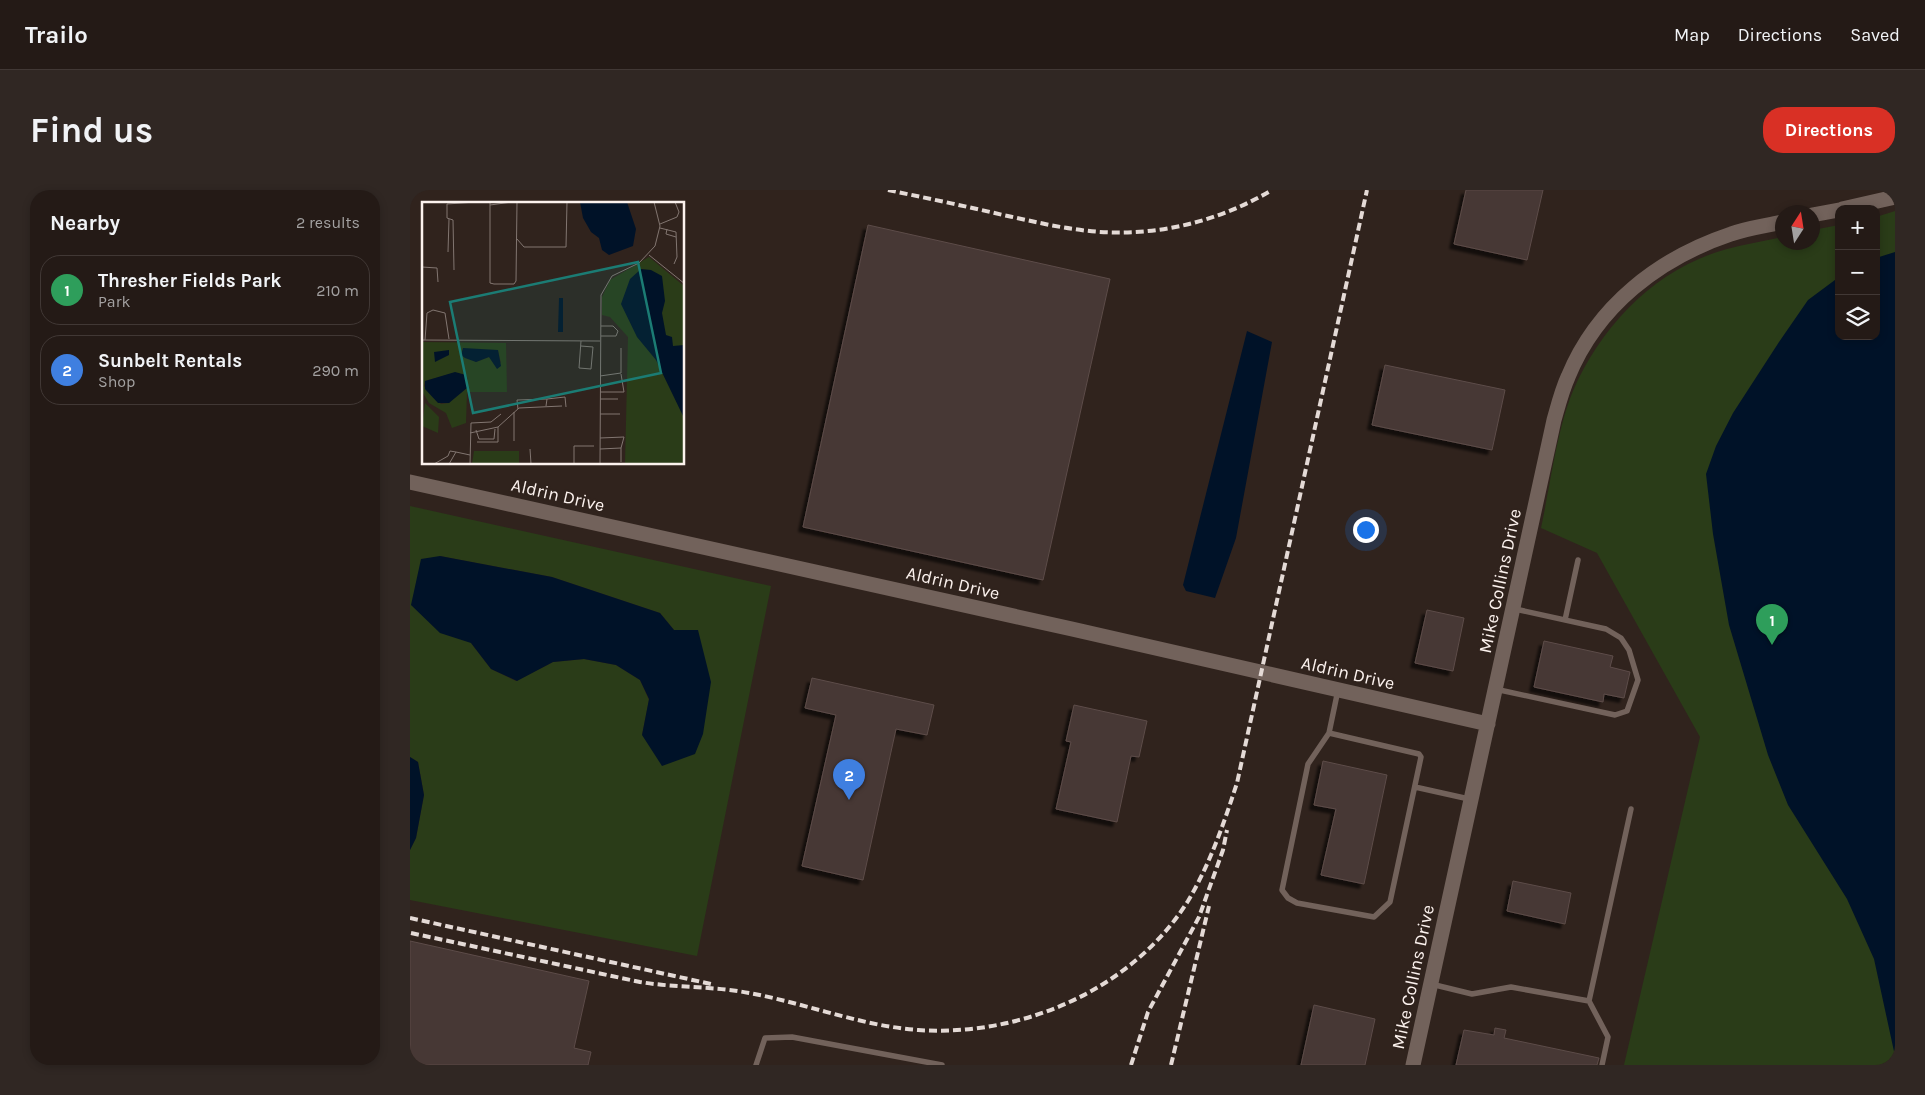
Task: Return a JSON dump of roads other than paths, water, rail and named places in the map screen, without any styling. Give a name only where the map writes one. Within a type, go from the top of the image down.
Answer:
[{"type":"street","points":[[1858,205],[1895,197]]},
{"type":"street","points":[[1820,213],[1835,210]]},
{"type":"street","name":"Mike Collins Drive","points":[[1413,1065],[1554,420],[1568,376],[1588,338],[1612,307],[1643,278],[1679,255],[1732,234],[1775,224]]},
{"type":"street","name":"Aldrin Drive","points":[[410,482],[1488,724]]},
{"type":"lane","points":[[1565,620],[1578,560]]},
{"type":"lane","points":[[1495,689],[1615,715],[1627,712],[1638,680],[1629,650],[1621,638],[1606,629],[1513,609]]},
{"type":"lane","points":[[1329,733],[1421,756],[1390,902],[1384,910],[1374,917],[1297,902],[1288,898],[1282,890],[1308,764],[1329,733],[1338,690]]},
{"type":"lane","points":[[1415,787],[1471,800]]},
{"type":"lane","points":[[1602,1065],[1608,1037],[1589,1001],[1631,809]]},
{"type":"lane","points":[[1431,984],[1472,994],[1511,987],[1589,1001]]},
{"type":"lane","points":[[756,1065],[765,1038],[792,1037],[942,1065]]},
{"type":"water","points":[[1895,252],[1895,1056],[1874,959],[1847,899],[1788,805],[1768,755],[1729,625],[1713,534],[1706,474],[1716,446],[1733,413],[1808,300],[1835,280],[1835,340],[1880,340],[1880,257]]},
{"type":"water","points":[[1247,331],[1272,342],[1236,538],[1215,598],[1186,591],[1183,585]]},
{"type":"water","points":[[440,556],[552,577],[660,613],[674,630],[698,630],[711,682],[703,734],[695,754],[662,766],[642,735],[649,699],[640,680],[616,665],[584,659],[553,662],[517,681],[491,669],[471,643],[440,633],[411,605],[421,559]]},
{"type":"water","points":[[410,757],[418,762],[424,795],[416,838],[410,850]]},
{"type":"railway","points":[[888,190],[1057,226],[1100,232],[1151,231],[1202,221],[1249,202],[1272,190]]},
{"type":"railway","points":[[411,933],[640,982],[749,993],[875,1024],[918,1030],[957,1030],[996,1025],[1034,1016],[1071,1002],[1105,983],[1137,960],[1165,932],[1196,887],[1222,828],[1237,783],[1367,190]]},
{"type":"railway","points":[[1131,1065],[1148,1012],[1199,917],[1223,850],[1227,830]]},
{"type":"railway","points":[[1171,1065],[1209,906]]},
{"type":"railway","points":[[410,918],[711,984]]},
{"type":"place","name":"Thresher Fields Park","points":[[1772,645]]},
{"type":"place","name":"Sunbelt Rentals","points":[[849,800]]}]
